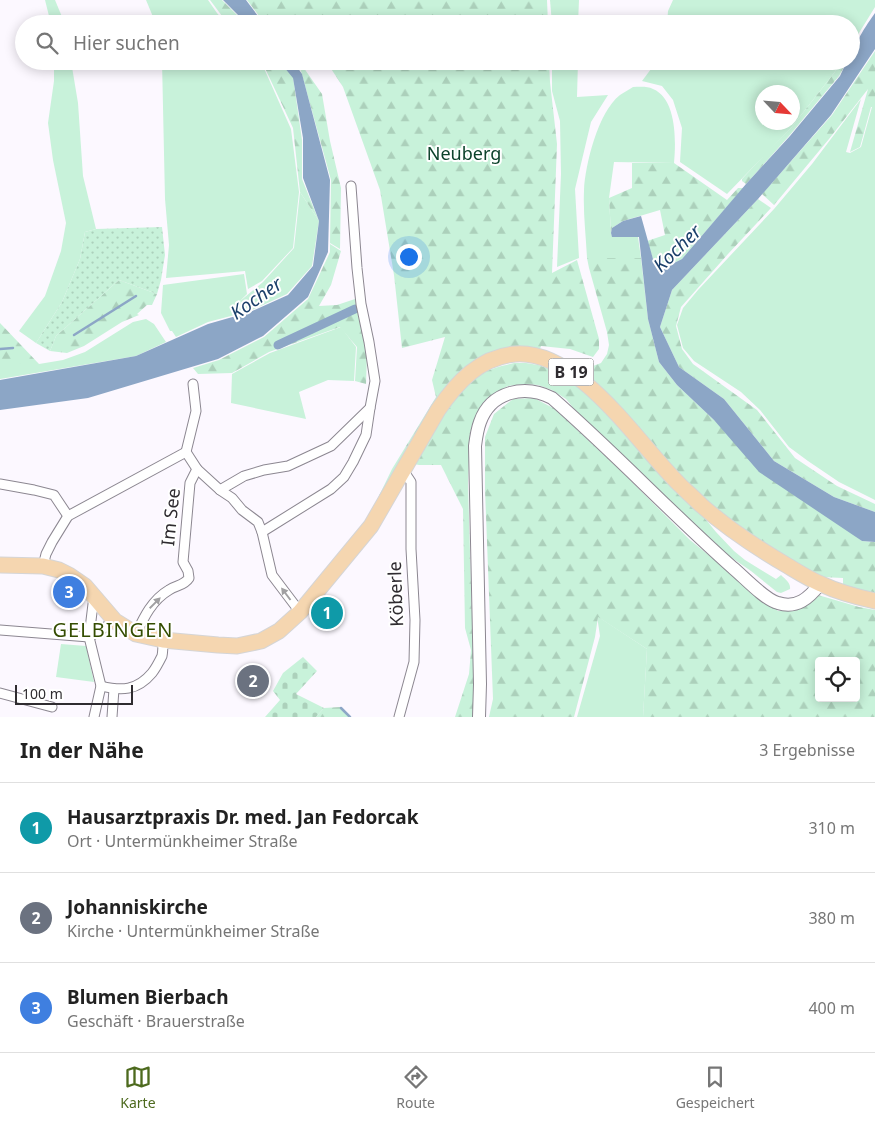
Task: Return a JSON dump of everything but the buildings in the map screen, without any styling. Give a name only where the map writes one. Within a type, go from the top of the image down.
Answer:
[{"type":"main road","name":"B 19","points":[[0,565],[43,566],[69,575],[81,582],[115,621],[136,634],[163,640],[218,645],[237,646],[261,641],[279,631],[300,612],[371,526],[450,392],[478,367],[497,357],[521,354],[536,355],[548,360],[572,373],[592,389],[612,408],[678,484],[722,523],[755,547],[820,584],[875,602]]},
{"type":"main road","points":[[479,717],[480,674],[475,446],[480,421],[485,412],[492,403],[511,392],[521,390],[536,391],[552,398],[709,546],[773,602],[787,605],[798,603],[812,594],[820,584]]},
{"type":"street","points":[[262,532],[332,488],[344,477],[366,435],[375,381],[361,304],[351,186]]},
{"type":"street","points":[[43,566],[52,542],[68,516],[186,452],[196,411],[193,384]]},
{"type":"street","points":[[220,490],[244,476],[288,466],[330,446],[370,408]]},
{"type":"street","points":[[186,452],[198,469],[220,490],[232,498],[242,510],[258,522],[272,575],[300,612]]},
{"type":"street","name":"Im See","points":[[136,634],[148,610],[169,590],[186,583],[189,578],[188,571],[183,562],[190,483],[198,469]]},
{"type":"street","name":"Köberle","points":[[399,717],[414,662],[411,482],[403,470]]},
{"type":"street","points":[[0,484],[54,495],[68,516]]},
{"type":"street","points":[[94,717],[101,686],[89,637],[95,598]]},
{"type":"street","points":[[0,630],[89,637],[115,621]]},
{"type":"street","points":[[101,686],[114,689],[132,688],[143,683],[158,664],[162,655],[163,640]]},
{"type":"street","points":[[112,717],[114,689]]},
{"type":"street","points":[[0,693],[52,707]]},
{"type":"green space","points":[[45,0],[55,0],[61,15],[49,15]]},
{"type":"green space","points":[[146,0],[208,0],[219,15],[152,15]]},
{"type":"green space","points":[[210,0],[222,0],[237,15],[221,15]]},
{"type":"green space","points":[[247,0],[547,0],[548,15],[258,15]]},
{"type":"green space","points":[[550,0],[579,0],[578,15],[551,15]]},
{"type":"green space","points":[[673,0],[875,0],[875,7],[860,31],[860,15],[668,15]]},
{"type":"green space","points":[[875,51],[875,107],[871,107],[860,147],[850,152],[868,89],[774,205],[762,194],[832,115]]},
{"type":"green space","points":[[54,70],[72,70],[78,103],[83,176],[96,229],[85,232],[80,259],[62,302],[36,343],[19,331],[45,296],[61,251],[66,223],[53,160],[48,123]]},
{"type":"green space","points":[[162,70],[265,70],[291,129],[299,192],[293,248],[262,281],[248,289],[245,271],[166,278],[169,245],[165,199]]},
{"type":"green space","points":[[266,70],[287,70],[293,77],[302,140],[302,179],[319,221],[300,192],[293,128]]},
{"type":"green space","points":[[305,70],[322,94],[341,188],[340,249],[330,243],[331,180],[301,71]]},
{"type":"green space","name":"Neuberg","points":[[332,70],[549,70],[557,144],[552,273],[577,260],[599,339],[599,349],[593,357],[570,349],[541,346],[540,349],[519,348],[481,359],[376,506],[376,502],[392,469],[436,397],[432,380],[445,337],[402,348],[394,275],[380,190],[343,87]]},
{"type":"green space","points":[[552,70],[578,70],[577,97],[608,95],[591,122],[575,189],[579,258],[557,267],[561,174],[560,121],[552,91]]},
{"type":"green space","points":[[650,70],[836,70],[800,116],[800,85],[755,85],[755,130],[789,130],[727,194],[680,162],[682,128],[673,100],[662,86],[642,81]]},
{"type":"green space","points":[[836,70],[842,70],[800,123],[800,116]]},
{"type":"green space","points":[[633,87],[653,89],[661,94],[667,102],[671,111],[675,133],[674,163],[614,162],[609,198],[611,233],[612,236],[638,237],[641,258],[587,258],[584,191],[590,154],[599,126],[612,103],[620,95]]},
{"type":"green space","points":[[861,99],[846,152],[850,153],[861,147],[872,107],[875,107],[875,500],[839,482],[789,447],[760,410],[741,392],[694,361],[683,348],[677,325],[683,308],[774,209],[812,164]]},
{"type":"green space","points":[[789,130],[794,130],[746,184],[742,179]]},
{"type":"green space","points":[[632,163],[674,163],[727,200],[738,188],[743,188],[682,259],[666,267],[653,259],[647,241],[665,235],[660,210],[623,221],[612,228],[611,233],[609,198],[632,188]]},
{"type":"green space","points":[[300,192],[319,221],[312,266],[287,294],[250,311],[208,322],[176,337],[170,331],[161,313],[163,285],[244,274],[247,294],[239,302],[263,282],[294,248]]},
{"type":"green space","points":[[758,199],[771,208],[681,307],[676,326],[682,349],[693,364],[757,410],[795,458],[837,486],[875,504],[875,512],[834,497],[774,461],[724,399],[679,367],[660,327],[672,290]]},
{"type":"green space","points":[[162,227],[165,255],[157,294],[119,280],[56,336],[50,351],[36,343],[62,302],[80,259],[85,232],[96,229]]},
{"type":"green space","points":[[330,244],[341,251],[331,285],[319,306],[337,305],[355,299],[367,355],[366,384],[355,381],[357,347],[340,327],[269,352],[232,373],[198,374],[193,368],[219,360],[264,337],[308,299],[330,252]]},
{"type":"green space","points":[[587,258],[641,258],[648,319],[659,362],[677,385],[714,420],[862,541],[875,542],[875,595],[843,585],[843,578],[822,577],[776,553],[724,518],[686,484],[600,387],[576,368],[572,359],[582,364],[593,366],[601,363],[607,354],[609,345]]},
{"type":"green space","points":[[119,280],[157,294],[152,305],[147,305],[137,314],[139,315],[122,322],[84,346],[67,353],[50,351],[56,336]]},
{"type":"green space","points":[[146,319],[154,324],[166,342],[136,356],[0,379],[0,364],[39,364],[63,360],[85,352],[133,322]]},
{"type":"green space","points":[[0,323],[39,364],[0,364]]},
{"type":"green space","points":[[341,327],[356,347],[354,381],[328,380],[299,392],[306,419],[231,403],[232,374],[270,353]]},
{"type":"green space","points":[[514,363],[538,365],[553,370],[587,393],[703,516],[716,532],[716,547],[583,420],[566,399],[552,390],[538,385],[508,386],[495,393],[483,404],[475,417],[470,433],[468,485],[475,717],[455,717],[469,674],[471,650],[465,628],[463,509],[441,465],[414,464],[434,426],[459,392],[469,382],[485,372]]},
{"type":"green space","points":[[534,398],[555,409],[619,469],[690,540],[778,611],[796,608],[818,595],[875,610],[875,717],[643,717],[647,649],[598,617],[595,637],[574,717],[489,717],[493,699],[485,490],[485,437],[494,414],[513,399]]},
{"type":"green space","points":[[716,532],[745,560],[776,579],[781,575],[789,583],[790,589],[781,593],[777,592],[716,547]]},
{"type":"green space","points":[[597,616],[647,649],[643,717],[577,717],[600,636]]},
{"type":"green space","points":[[61,644],[86,646],[94,682],[56,677]]},
{"type":"green space","points":[[303,657],[317,671],[296,694],[324,708],[316,717],[265,717],[280,700],[273,691],[283,673]]},
{"type":"green space","points":[[340,707],[349,717],[316,717],[324,708]]},
{"type":"water","points":[[223,0],[246,0],[257,15],[238,15]]},
{"type":"water","points":[[875,13],[875,49],[831,115],[758,199],[672,290],[660,327],[679,367],[724,399],[774,461],[834,497],[875,512],[875,542],[862,541],[759,472],[714,420],[677,385],[659,362],[648,319],[639,237],[612,237],[611,233],[612,228],[623,221],[641,216],[653,259],[666,267],[682,259],[795,130],[800,130],[800,124],[840,76],[843,70],[860,70],[860,36]]},
{"type":"water","points":[[286,70],[299,70],[302,74],[330,180],[328,252],[308,297],[263,336],[218,359],[88,398],[0,410],[0,380],[136,356],[208,324],[250,312],[288,295],[313,266],[319,221],[303,178],[303,138],[293,78]]},
{"type":"waterway","points":[[74,335],[136,296]]},
{"type":"waterway","points":[[278,345],[355,309]]},
{"type":"waterway","points":[[0,349],[13,348]]},
{"type":"waterway","points":[[341,708],[350,717]]},
{"type":"place","name":"Blumen Bierbach","points":[[69,592]]},
{"type":"place","name":"Hausarztpraxis Dr. med. Jan Fedorcak","points":[[327,613]]},
{"type":"place","name":"Johanniskirche","points":[[253,681]]},
{"type":"district","name":"GELBINGEN","points":[[113,630]]},
{"type":"water label","name":"Kocher","points":[[677,248]]},
{"type":"water label","name":"Kocher","points":[[256,298]]}]
